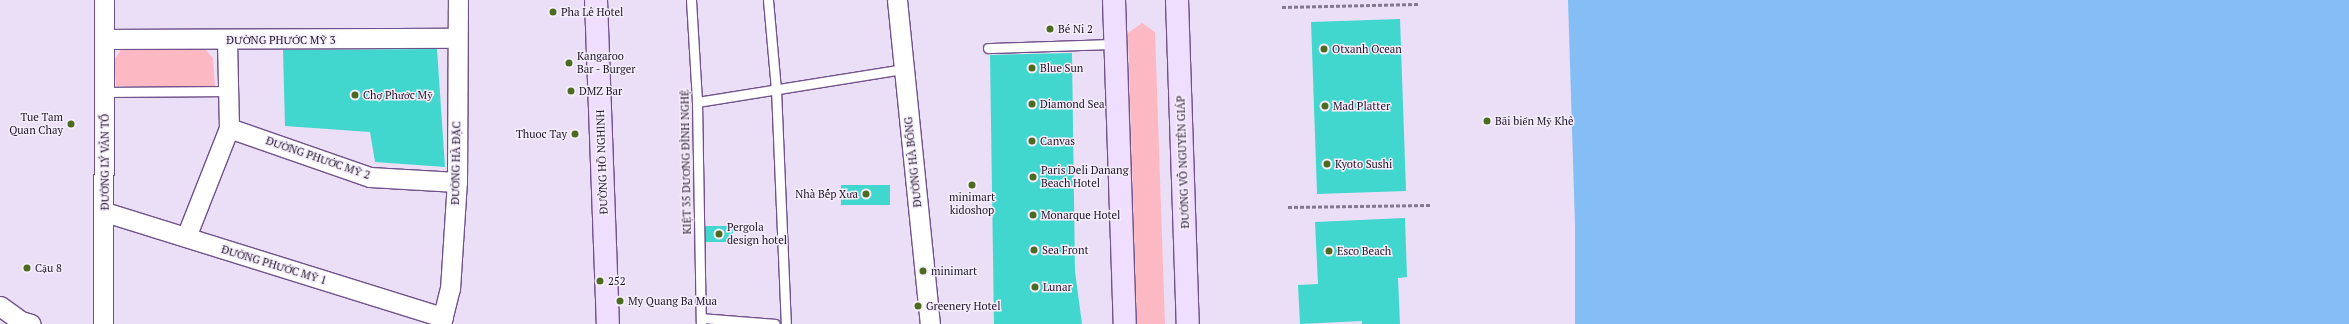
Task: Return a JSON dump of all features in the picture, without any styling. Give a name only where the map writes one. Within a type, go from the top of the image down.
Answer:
[{"type":"main road","name":"ĐƯỜNG HỒ NGHINH","points":[[596,0],[608,324]]},
{"type":"main road","points":[[1114,0],[1125,324]]},
{"type":"main road","name":"ĐƯỜNG VÕ NGUYÊN GIÁP","points":[[1177,0],[1188,324]]},
{"type":"street","name":"ĐƯỜNG LÝ VĂN TỐ","points":[[103,324],[105,212],[104,0]]},
{"type":"street","name":"ĐƯỜNG HÀ ĐẶC","points":[[442,321],[450,289],[457,182],[458,0]]},
{"type":"street","name":"ĐƯỜNG HÀ BỔNG","points":[[897,0],[930,324]]},
{"type":"street","name":"ĐƯỜNG PHƯỚC MỸ 3","points":[[105,39],[227,40],[457,38]]},
{"type":"street","points":[[186,237],[229,128],[227,40]]},
{"type":"street","name":"ĐƯỜNG PHƯỚC MỸ 2","points":[[229,128],[370,177],[457,182]]},
{"type":"street","name":"ĐƯỜNG PHƯỚC MỸ 1","points":[[105,212],[442,321]]},
{"type":"street","points":[[0,306],[21,321],[31,324]]},
{"type":"lane","name":"KIỆT 35 DƯƠNG ĐÌNH NGHỆ","points":[[691,0],[697,102],[701,321]]},
{"type":"lane","points":[[768,0],[776,89],[786,324]]},
{"type":"lane","points":[[988,48],[1115,44]]},
{"type":"lane","points":[[697,102],[904,69]]},
{"type":"lane","points":[[105,92],[228,91]]},
{"type":"lane","points":[[701,321],[775,324]]},
{"type":"path","points":[[1282,7],[1418,4]]},
{"type":"path","points":[[1288,207],[1430,205]]},
{"type":"shaded area","points":[[1142,23],[1155,32],[1165,324],[1137,324],[1128,33]]},
{"type":"shaded area","points":[[124,45],[202,46],[213,58],[215,87],[116,86],[114,60]]},
{"type":"water","points":[[1568,0],[2349,0],[2349,324],[1575,324],[1575,225]]},
{"type":"building","points":[[1400,19],[1406,191],[1317,194],[1311,22]]},
{"type":"building","points":[[437,49],[445,167],[375,162],[370,132],[285,126],[283,50]]},
{"type":"building","points":[[1072,53],[1075,271],[1082,324],[994,324],[990,55]]},
{"type":"building","name":"Nhà Bếp Xưa","points":[[841,185],[890,185],[890,205],[841,205]]},
{"type":"building","points":[[1405,218],[1407,277],[1398,278],[1400,324],[1362,324],[1362,321],[1300,324],[1298,285],[1318,284],[1315,222]]},
{"type":"building","name":"Pergola design hotel","points":[[705,226],[733,226],[733,242],[705,242]]},
{"type":"place","name":"Pha Lê Hotel","points":[[553,12]]},
{"type":"place","name":"Bé Ni 2","points":[[1050,29]]},
{"type":"place","name":"Otxanh Ocean","points":[[1324,49]]},
{"type":"place","name":"Kangaroo Bar - Burger","points":[[569,63]]},
{"type":"place","name":"Blue Sun","points":[[1032,68]]},
{"type":"place","name":"DMZ Bar","points":[[571,91]]},
{"type":"place","name":"Chợ Phước Mỹ","points":[[355,95]]},
{"type":"place","name":"Diamond Sea","points":[[1032,104]]},
{"type":"place","name":"Mad Platter","points":[[1325,106]]},
{"type":"place","name":"Bãi biển Mỹ Khê","points":[[1487,121]]},
{"type":"place","name":"Tue Tam Quan Chay","points":[[71,124]]},
{"type":"place","name":"Thuoc Tay","points":[[575,134]]},
{"type":"place","name":"Canvas","points":[[1032,141]]},
{"type":"place","name":"Kyoto Sushi","points":[[1327,164]]},
{"type":"place","name":"Paris Deli Danang Beach Hotel","points":[[1033,177]]},
{"type":"place","name":"minimart kidoshop","points":[[972,185]]},
{"type":"place","name":"Nhà Bếp Xưa","points":[[866,194]]},
{"type":"place","name":"Monarque Hotel","points":[[1033,215]]},
{"type":"place","name":"Pergola design hotel","points":[[719,234]]},
{"type":"place","name":"Sea Front","points":[[1034,250]]},
{"type":"place","name":"Esco Beach","points":[[1329,251]]},
{"type":"place","name":"Cậu 8","points":[[27,268]]},
{"type":"place","name":"minimart","points":[[923,271]]},
{"type":"place","name":"252","points":[[600,281]]},
{"type":"place","name":"Lunar","points":[[1035,287]]},
{"type":"place","name":"My Quang Ba Mua","points":[[620,301]]},
{"type":"place","name":"Greenery Hotel","points":[[918,306]]}]
